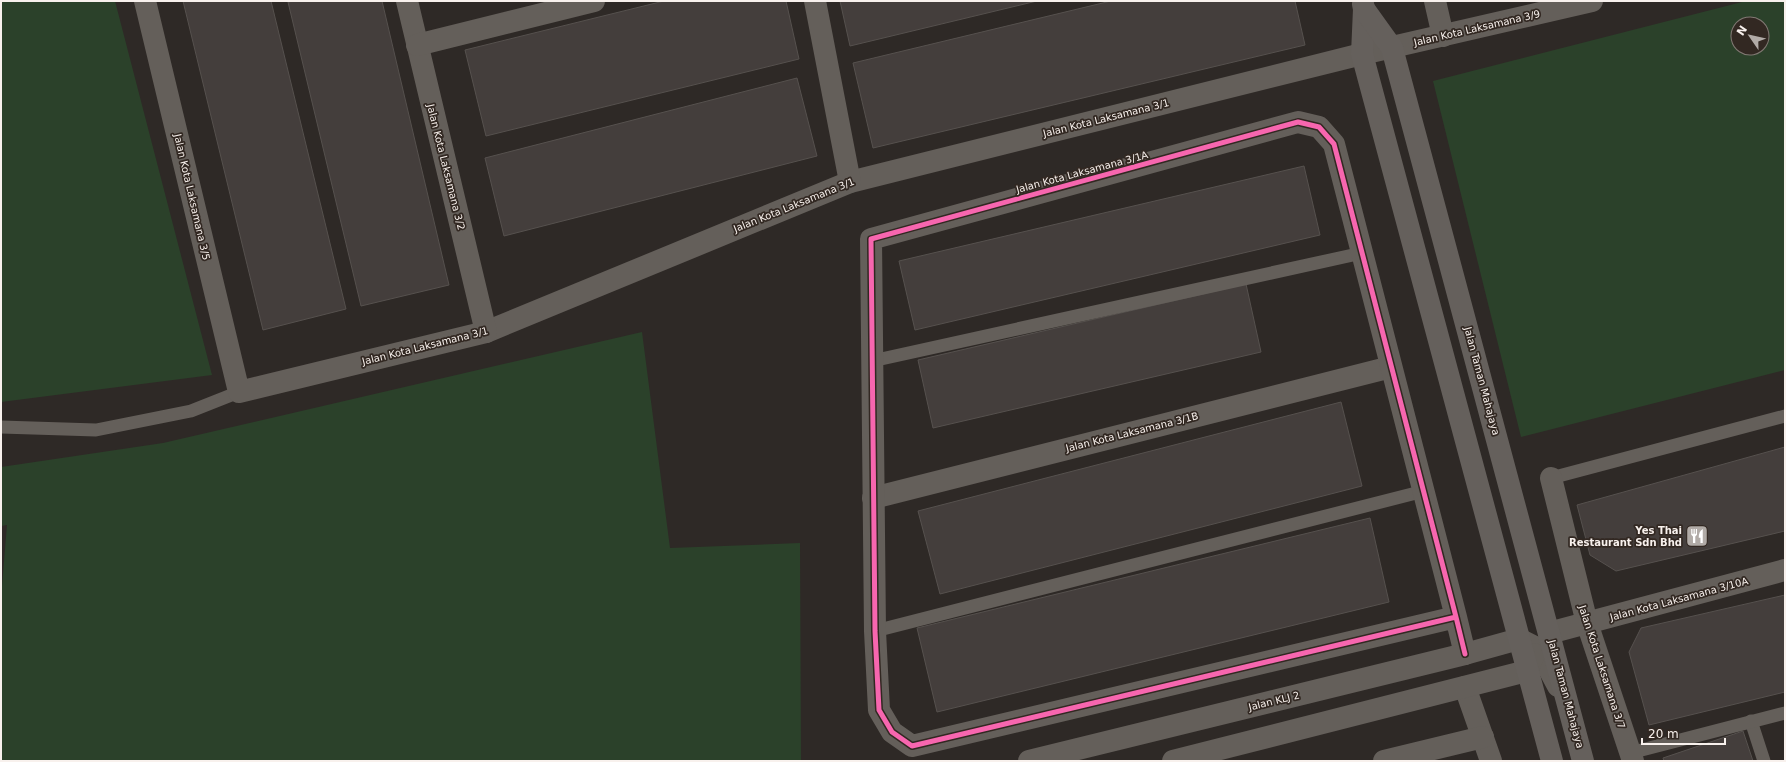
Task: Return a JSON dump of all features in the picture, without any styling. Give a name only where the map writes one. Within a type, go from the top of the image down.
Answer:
[{"type":"street","name":"Jalan Kota Laksamana 3/5","points":[[145,1],[239,392]]},
{"type":"street","name":"Jalan Kota Laksamana 3/2","points":[[407,1],[486,332]]},
{"type":"street","points":[[417,45],[594,1]]},
{"type":"street","points":[[815,1],[850,182]]},
{"type":"street","points":[[1435,1],[1443,36]]},
{"type":"street","name":"Jalan Kota Laksamana 3/9","points":[[1362,54],[1582,2]]},
{"type":"street","name":"Jalan Taman Mahajaya","points":[[1363,5],[1392,48],[1532,568],[1535,640],[1527,671],[1552,761]]},
{"type":"street","name":"Jalan Taman Mahajaya","points":[[1363,5],[1362,54],[1535,640],[1570,711],[1583,761]]},
{"type":"street","name":"Jalan Kota Laksamana 3/1","points":[[239,392],[486,332],[850,182],[1362,54]]},
{"type":"street","name":"Jalan Kota Laksamana 3/1A","points":[[872,361],[871,239],[1298,122],[1319,127],[1334,144],[1362,253]]},
{"type":"street","points":[[1362,253],[1465,654]]},
{"type":"street","points":[[872,361],[875,631],[879,710],[892,732],[912,746],[1456,617]]},
{"type":"street","name":"Jalan Kota Laksamana 3/1B","points":[[873,498],[1391,367]]},
{"type":"street","name":"Jalan Kota Laksamana 3/7","points":[[1551,478],[1587,623],[1632,757]]},
{"type":"street","name":"Jalan Kota Laksamana 3/10A","points":[[1535,640],[1587,623],[1785,570]]},
{"type":"street","name":"Jalan KLJ 2","points":[[1029,761],[1465,654],[1535,640]]},
{"type":"street","points":[[1173,761],[1527,671]]},
{"type":"street","points":[[1465,687],[1491,761]]},
{"type":"street","points":[[1384,761],[1483,737]]},
{"type":"lane","points":[[872,361],[1362,253]]},
{"type":"lane","points":[[1,427],[96,430],[191,411],[239,392]]},
{"type":"lane","points":[[1551,478],[1785,416]]},
{"type":"lane","points":[[875,631],[1424,491]]},
{"type":"lane","points":[[1632,757],[1785,712]]},
{"type":"lane","points":[[1751,721],[1764,761]]},
{"type":"green space","points":[[1,1],[115,1],[212,375],[1,402]]},
{"type":"green space","points":[[1746,1],[1785,1],[1785,370],[1521,437],[1433,81]]},
{"type":"green space","points":[[642,332],[670,548],[800,543],[801,761],[1,761],[1,598],[7,525],[1,526],[1,467],[163,443]]},
{"type":"building","points":[[183,1],[271,1],[346,309],[263,330]]},
{"type":"building","points":[[382,1],[449,285],[361,306],[288,2]]},
{"type":"building","points":[[664,1],[786,1],[799,59],[486,136],[465,50]]},
{"type":"building","points":[[840,1],[1037,1],[850,46]]},
{"type":"building","points":[[1111,1],[1295,1],[1305,45],[873,148],[853,63]]},
{"type":"building","points":[[797,78],[817,156],[504,236],[485,158]]},
{"type":"building","points":[[1304,166],[1320,235],[915,330],[899,261]]},
{"type":"building","points":[[1246,284],[1261,352],[933,428],[918,360]]},
{"type":"building","points":[[1341,402],[1362,486],[940,594],[918,511]]},
{"type":"building","points":[[1785,447],[1785,531],[1616,571],[1590,555],[1577,505]]},
{"type":"building","points":[[1370,518],[1389,602],[937,712],[917,628]]},
{"type":"building","points":[[1785,595],[1785,692],[1649,725],[1629,652],[1641,628]]},
{"type":"building","points":[[1743,731],[1753,761],[1664,761],[1663,758]]},
{"type":"cycle path","points":[[1456,617],[912,746],[892,732],[879,710],[875,631],[871,239],[1298,122],[1319,127],[1334,144],[1456,617],[1465,654]]},
{"type":"place","name":"Yes Thai Restaurant Sdn Bhd","points":[[1697,536]]}]
